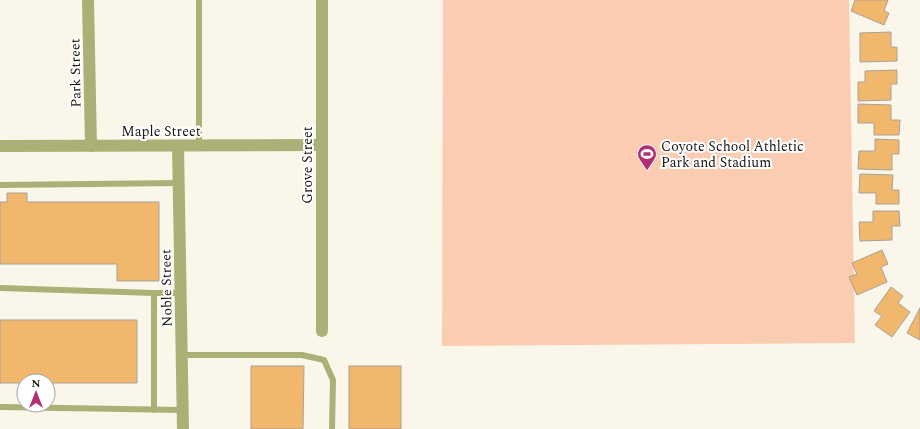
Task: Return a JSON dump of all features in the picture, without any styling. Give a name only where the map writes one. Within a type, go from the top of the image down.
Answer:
[{"type":"street","name":"Park Street","points":[[88,0],[91,146]]},
{"type":"street","name":"Grove Street","points":[[322,0],[322,331]]},
{"type":"street","name":"Maple Street","points":[[0,146],[322,145]]},
{"type":"street","name":"Noble Street","points":[[178,146],[183,429]]},
{"type":"lane","points":[[199,0],[199,146]]},
{"type":"lane","points":[[0,185],[179,183]]},
{"type":"lane","points":[[0,288],[154,294],[181,293]]},
{"type":"lane","points":[[154,294],[154,410]]},
{"type":"lane","points":[[182,355],[302,355],[324,360],[333,380],[332,429]]},
{"type":"lane","points":[[0,407],[183,410]]},
{"type":"shaded area","name":"Coyote School Athletic Park and Stadium","points":[[443,0],[849,0],[855,343],[442,346]]},
{"type":"building","points":[[855,0],[888,0],[884,11],[889,13],[884,25],[851,11]]},
{"type":"building","points":[[891,32],[891,47],[897,47],[897,61],[860,62],[860,33]]},
{"type":"building","points":[[897,70],[897,84],[891,84],[891,100],[858,101],[858,82],[865,82],[865,71]]},
{"type":"building","points":[[858,104],[891,105],[891,120],[900,120],[899,135],[874,135],[874,123],[858,123]]},
{"type":"building","points":[[875,139],[899,140],[899,154],[892,154],[892,170],[858,169],[859,151],[875,151]]},
{"type":"building","points":[[860,174],[893,175],[892,190],[899,190],[899,204],[876,204],[876,193],[859,193]]},
{"type":"building","points":[[7,193],[27,193],[27,202],[159,202],[159,281],[117,281],[117,264],[0,264],[0,202],[7,202]]},
{"type":"building","points":[[873,211],[899,211],[900,226],[892,226],[892,240],[860,241],[859,222],[873,222]]},
{"type":"building","points":[[882,250],[888,264],[881,267],[887,282],[857,295],[849,277],[857,274],[852,263]]},
{"type":"building","points":[[891,287],[903,296],[898,303],[910,312],[892,337],[875,325],[882,316],[874,311]]},
{"type":"building","points":[[920,308],[920,340],[907,333]]},
{"type":"building","points":[[0,320],[137,320],[137,383],[56,383],[56,373],[16,373],[16,383],[0,383]]},
{"type":"building","points":[[251,366],[304,366],[303,429],[251,429]]},
{"type":"building","points":[[349,366],[401,366],[401,429],[349,429]]},
{"type":"place","name":"Coyote School Athletic Park and Stadium","points":[[647,171]]}]
